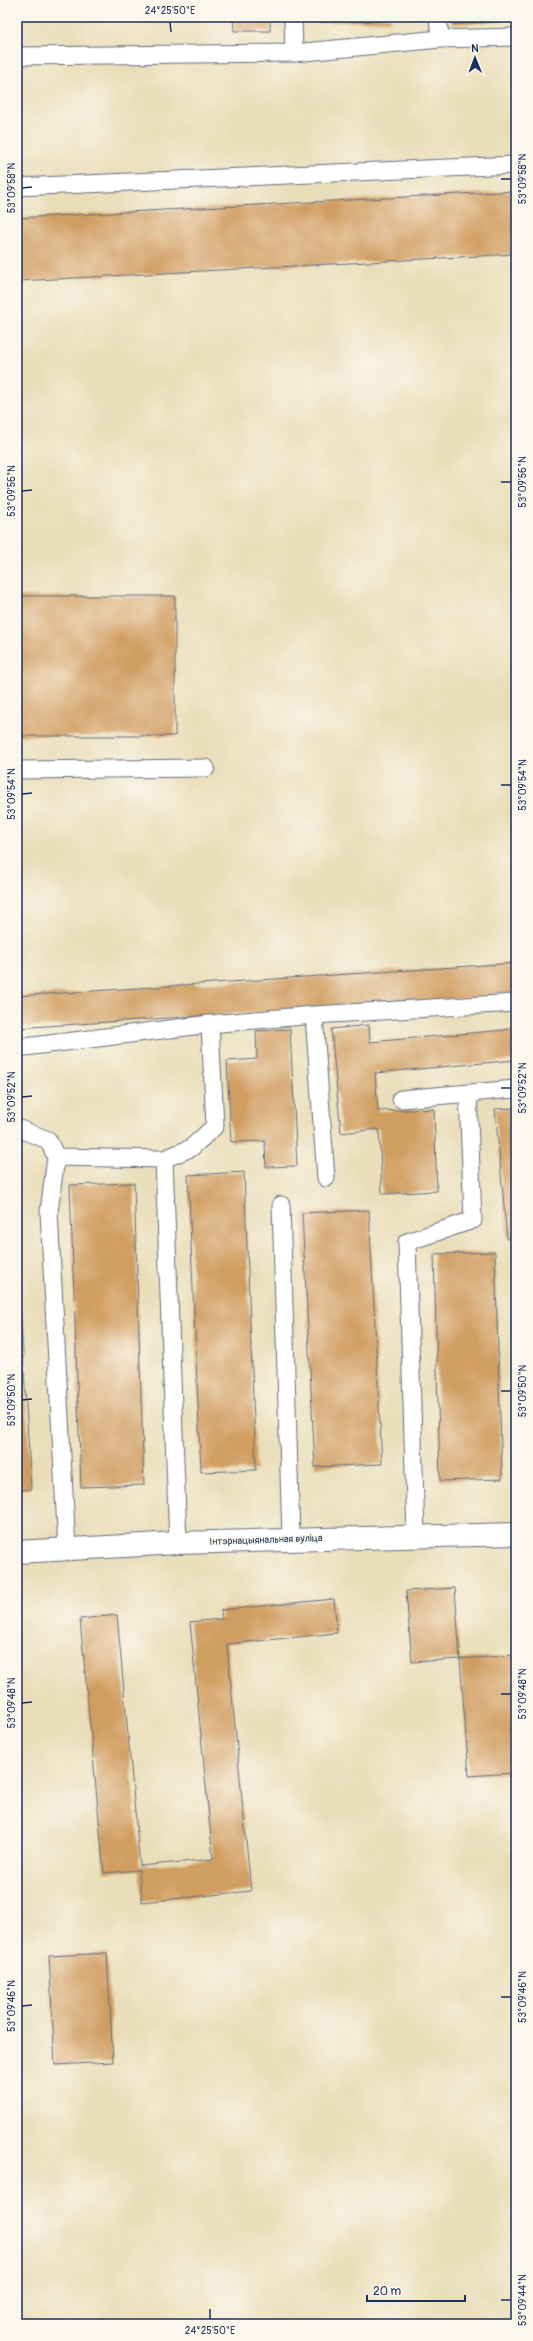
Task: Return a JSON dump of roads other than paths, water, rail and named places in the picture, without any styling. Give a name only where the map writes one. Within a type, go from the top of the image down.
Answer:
[{"type":"street","name":"Інтэрнацыянальная вуліца","points":[[17,1552],[178,1543],[516,1534]]},
{"type":"lane","points":[[293,17],[294,53]]},
{"type":"lane","points":[[438,17],[440,39]]},
{"type":"lane","points":[[17,56],[294,53],[440,39],[516,37]]},
{"type":"lane","points":[[17,187],[516,165]]},
{"type":"lane","points":[[17,770],[206,768]]},
{"type":"lane","points":[[17,1048],[210,1024],[314,1015],[516,1003]]},
{"type":"lane","points":[[314,1015],[326,1178]]},
{"type":"lane","points":[[56,1157],[164,1159],[192,1148],[215,1126],[210,1024]]},
{"type":"lane","points":[[401,1099],[516,1089]]},
{"type":"lane","points":[[416,1536],[408,1242],[473,1220],[468,1093]]},
{"type":"lane","points":[[17,1128],[48,1140],[56,1157],[49,1212],[67,1549]]},
{"type":"lane","points":[[164,1159],[178,1543]]},
{"type":"lane","points":[[281,1205],[291,1539]]}]
